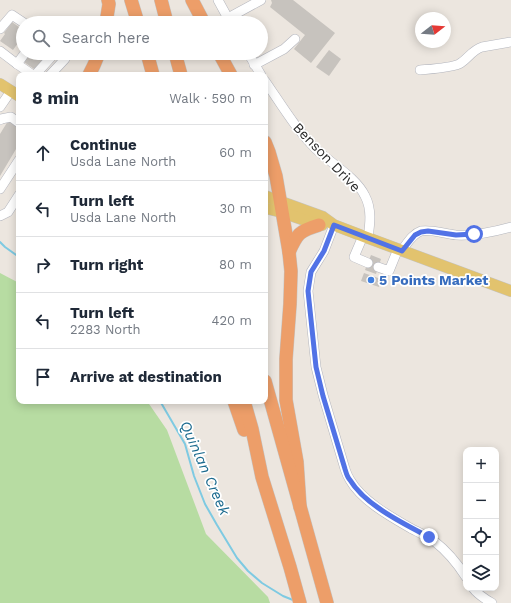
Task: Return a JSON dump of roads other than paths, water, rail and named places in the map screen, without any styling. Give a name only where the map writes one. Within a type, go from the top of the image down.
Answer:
[{"type":"highway","points":[[107,16],[108,0]]},
{"type":"highway","points":[[131,0],[136,16]]},
{"type":"highway","points":[[161,0],[165,16]]},
{"type":"highway","points":[[192,0],[200,16]]},
{"type":"highway","points":[[90,72],[96,60]]},
{"type":"highway","points":[[149,60],[152,72]]},
{"type":"highway","points":[[177,60],[180,72]]},
{"type":"highway","points":[[222,60],[228,72]]},
{"type":"highway","points":[[268,150],[273,164],[289,252],[290,304],[286,359],[286,400],[297,462],[300,506]]},
{"type":"highway","points":[[289,252],[298,235],[306,229],[319,225]]},
{"type":"highway","points":[[268,392],[327,603]]},
{"type":"highway","points":[[235,404],[250,450],[262,477]]},
{"type":"highway","points":[[245,404],[262,477],[300,603]]},
{"type":"main road","points":[[0,84],[16,94]]},
{"type":"main road","points":[[268,198],[281,207],[319,225],[334,225]]},
{"type":"main road","points":[[268,208],[281,207],[323,216],[334,225],[511,290]]},
{"type":"street","points":[[218,0],[227,16]]},
{"type":"street","points":[[235,16],[261,0]]},
{"type":"street","points":[[0,29],[12,14],[16,17]]},
{"type":"street","points":[[268,58],[284,49],[295,39]]},
{"type":"street","points":[[420,70],[454,66],[459,64],[477,48],[511,42]]},
{"type":"street","points":[[0,51],[29,72]]},
{"type":"street","points":[[17,64],[20,60]]},
{"type":"street","points":[[37,72],[48,60]]},
{"type":"street","points":[[53,72],[64,60]]},
{"type":"street","points":[[252,60],[259,72]]},
{"type":"street","points":[[254,65],[263,60]]},
{"type":"street","name":"Benson Drive","points":[[268,86],[304,136],[322,155],[358,186],[366,197],[370,219],[365,237],[354,257],[368,263]]},
{"type":"street","points":[[0,107],[16,94]]},
{"type":"street","points":[[0,120],[11,117],[16,121]]},
{"type":"street","points":[[0,189],[16,165]]},
{"type":"street","points":[[0,216],[8,212],[16,200]]},
{"type":"street","points":[[334,225],[324,251],[311,272],[308,291],[316,367],[323,396],[349,480],[364,497],[391,516],[434,541],[452,557],[463,574]]},
{"type":"street","points":[[378,267],[389,271],[400,250],[415,235],[421,232],[428,231],[448,234],[470,234],[511,227]]},
{"type":"street","points":[[474,591],[482,598],[492,603]]},
{"type":"waterway","name":"Quinlan Creek","points":[[0,242],[16,255]]},
{"type":"waterway","name":"Quinlan Creek","points":[[162,404],[185,444],[194,476],[205,504],[237,558],[248,571],[262,583],[283,596],[293,600]]},
{"type":"place","name":"5 Points Market","points":[[371,280]]}]
